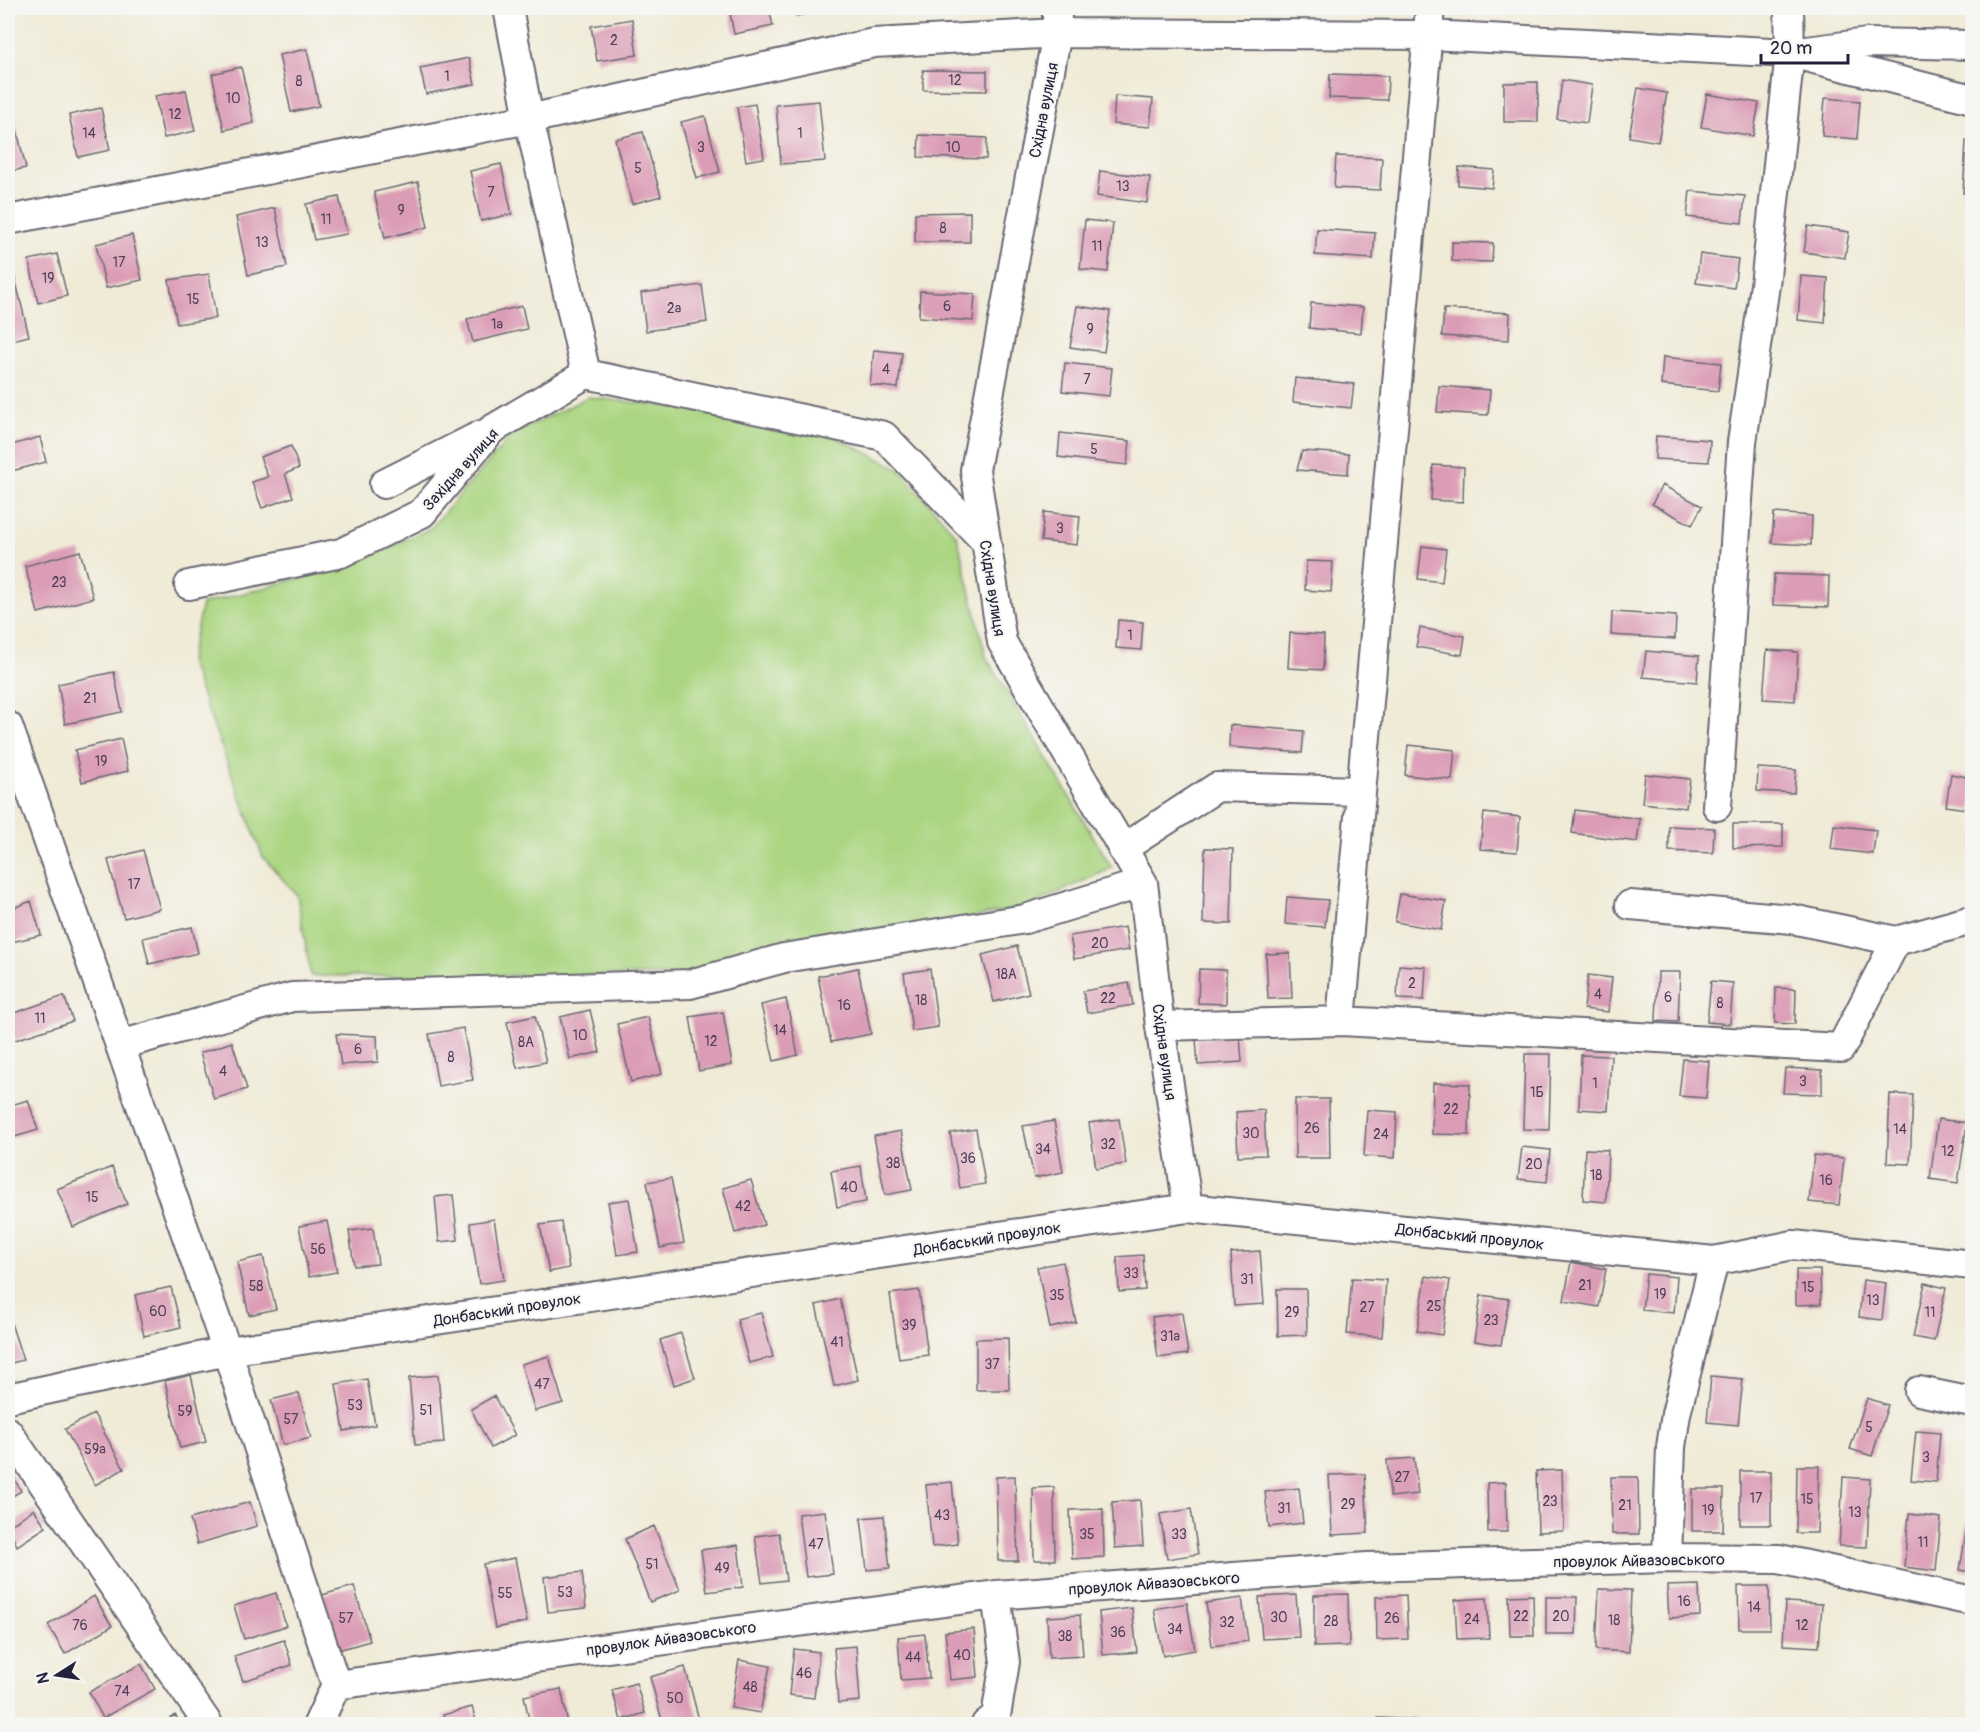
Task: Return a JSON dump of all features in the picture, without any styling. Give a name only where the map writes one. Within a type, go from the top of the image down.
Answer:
[{"type":"street","points":[[508,8],[529,119],[586,374],[884,436],[986,542]]},
{"type":"street","points":[[1717,806],[1742,442],[1765,285],[1790,53],[1789,8]]},
{"type":"street","points":[[8,220],[529,119],[874,43],[1057,20],[1429,21],[1790,53],[1972,99]]},
{"type":"street","name":"Східна вулиця","points":[[1057,20],[975,470],[1002,642],[1143,883],[1188,1208]]},
{"type":"street","points":[[1341,1021],[1429,21]]},
{"type":"street","points":[[1790,53],[1867,43],[1972,45]]},
{"type":"street","name":"Західна вулиця","points":[[189,585],[341,553],[422,513],[491,430],[586,374]]},
{"type":"street","points":[[384,484],[491,430]]},
{"type":"street","points":[[8,726],[227,1351],[336,1685],[318,1725]]},
{"type":"street","points":[[1122,849],[1217,787],[1360,791]]},
{"type":"street","points":[[120,1045],[292,996],[690,984],[784,958],[1025,919],[1143,883]]},
{"type":"street","points":[[1630,905],[1792,919],[1896,941],[1972,920]]},
{"type":"street","points":[[1161,1026],[1341,1021],[1840,1048],[1896,941]]},
{"type":"street","name":"Донбаський провулок","points":[[8,1398],[227,1351],[1188,1208],[1714,1261],[1793,1245],[1972,1265]]},
{"type":"street","points":[[1667,1558],[1671,1447],[1676,1414],[1714,1261]]},
{"type":"street","points":[[1918,1391],[1972,1402]]},
{"type":"street","points":[[8,1432],[208,1725]]},
{"type":"street","name":"провулок Айвазовського","points":[[336,1685],[996,1595],[1367,1567],[1667,1558],[1779,1559],[1972,1601]]},
{"type":"street","points":[[986,1725],[996,1716],[1005,1662],[996,1595]]},
{"type":"green space","points":[[588,397],[805,422],[898,468],[957,536],[986,657],[1112,868],[1029,906],[687,975],[311,976],[297,895],[263,857],[189,661],[202,604],[351,565],[431,528],[512,435]]},
{"type":"building","points":[[729,8],[769,8],[773,26],[734,34]]},
{"type":"building","points":[[794,8],[830,8],[796,16]]},
{"type":"building","points":[[632,19],[637,55],[597,61],[591,26]]},
{"type":"building","points":[[307,49],[319,106],[291,112],[279,55]]},
{"type":"building","points":[[469,58],[475,84],[426,94],[420,68]]},
{"type":"building","points":[[241,67],[254,123],[224,130],[212,74]]},
{"type":"building","points":[[923,70],[987,71],[987,91],[923,90]]},
{"type":"building","points":[[1330,74],[1388,76],[1387,100],[1329,98]]},
{"type":"building","points":[[1562,80],[1592,85],[1587,123],[1557,119]]},
{"type":"building","points":[[1538,82],[1538,122],[1504,122],[1504,83]]},
{"type":"building","points":[[1638,88],[1667,93],[1658,142],[1629,137]]},
{"type":"building","points":[[186,90],[195,131],[164,138],[155,96]]},
{"type":"building","points":[[1707,94],[1759,103],[1753,136],[1701,127]]},
{"type":"building","points":[[1115,96],[1153,99],[1150,127],[1113,124]]},
{"type":"building","points":[[1825,98],[1860,101],[1857,139],[1822,136]]},
{"type":"building","points":[[819,101],[825,161],[781,164],[776,105]]},
{"type":"building","points":[[755,104],[764,158],[746,161],[737,107]]},
{"type":"building","points":[[101,108],[110,150],[78,157],[69,115]]},
{"type":"building","points":[[705,116],[720,172],[697,178],[681,122]]},
{"type":"building","points":[[14,118],[26,168],[8,172],[8,119]]},
{"type":"building","points":[[643,132],[661,196],[632,204],[615,139]]},
{"type":"building","points":[[919,135],[987,138],[986,159],[918,157]]},
{"type":"building","points":[[1966,141],[1972,141],[1972,193],[1963,193]]},
{"type":"building","points":[[1336,156],[1382,158],[1380,190],[1334,188]]},
{"type":"building","points":[[501,164],[512,214],[481,221],[470,171]]},
{"type":"building","points":[[1459,167],[1494,170],[1492,188],[1458,185]]},
{"type":"building","points":[[1100,171],[1150,177],[1147,203],[1097,196]]},
{"type":"building","points":[[418,182],[428,227],[385,238],[374,192]]},
{"type":"building","points":[[1690,191],[1745,196],[1742,223],[1687,217]]},
{"type":"building","points":[[339,197],[347,234],[314,240],[306,204]]},
{"type":"building","points":[[275,208],[287,267],[248,275],[236,217]]},
{"type":"building","points":[[970,212],[970,242],[915,242],[915,213]]},
{"type":"building","points":[[1085,220],[1113,223],[1108,272],[1080,269]]},
{"type":"building","points":[[1808,226],[1849,232],[1845,258],[1804,252]]},
{"type":"building","points":[[1317,229],[1375,233],[1373,259],[1315,255]]},
{"type":"building","points":[[132,235],[142,280],[106,288],[96,244]]},
{"type":"building","points":[[1452,242],[1493,243],[1492,262],[1452,261]]},
{"type":"building","points":[[57,254],[67,296],[38,303],[29,260]]},
{"type":"building","points":[[1700,254],[1738,259],[1734,288],[1696,283]]},
{"type":"building","points":[[12,266],[29,336],[8,341],[8,267]]},
{"type":"building","points":[[209,274],[216,318],[177,324],[169,280]]},
{"type":"building","points":[[1801,276],[1828,278],[1825,323],[1798,320]]},
{"type":"building","points":[[702,285],[707,322],[646,331],[641,293]]},
{"type":"building","points":[[920,291],[975,294],[973,321],[919,317]]},
{"type":"building","points":[[1311,303],[1363,307],[1361,333],[1309,328]]},
{"type":"building","points":[[522,306],[527,329],[473,342],[467,319]]},
{"type":"building","points":[[1077,306],[1110,311],[1104,352],[1070,347]]},
{"type":"building","points":[[1444,309],[1510,313],[1509,340],[1442,336]]},
{"type":"building","points":[[874,350],[902,353],[898,388],[870,385]]},
{"type":"building","points":[[1663,357],[1721,363],[1718,391],[1661,385]]},
{"type":"building","points":[[1065,363],[1112,368],[1109,396],[1062,391]]},
{"type":"building","points":[[1295,378],[1354,384],[1351,408],[1293,402]]},
{"type":"building","points":[[1439,386],[1490,390],[1488,415],[1437,412]]},
{"type":"building","points":[[1060,433],[1130,441],[1127,465],[1058,457]]},
{"type":"building","points":[[1656,436],[1710,440],[1709,462],[1655,459]]},
{"type":"building","points":[[40,437],[46,462],[8,472],[8,446]]},
{"type":"building","points":[[291,446],[299,468],[285,474],[293,497],[262,508],[252,482],[268,477],[260,457]]},
{"type":"building","points":[[1302,451],[1349,454],[1348,474],[1297,470]]},
{"type":"building","points":[[1433,465],[1464,467],[1463,502],[1431,500]]},
{"type":"building","points":[[1662,485],[1702,506],[1692,525],[1652,504]]},
{"type":"building","points":[[1044,512],[1080,516],[1077,545],[1041,541]]},
{"type":"building","points":[[1774,513],[1812,516],[1811,545],[1772,543]]},
{"type":"building","points":[[1422,546],[1446,549],[1442,582],[1418,579]]},
{"type":"building","points":[[80,551],[93,598],[38,613],[25,566]]},
{"type":"building","points":[[1306,561],[1333,562],[1331,592],[1305,590]]},
{"type":"building","points":[[1774,574],[1829,576],[1828,607],[1773,605]]},
{"type":"building","points":[[1612,612],[1676,616],[1675,639],[1611,635]]},
{"type":"building","points":[[1118,620],[1143,622],[1141,650],[1116,648]]},
{"type":"building","points":[[1420,628],[1465,636],[1462,655],[1416,647]]},
{"type":"building","points":[[1290,633],[1324,635],[1323,670],[1288,668]]},
{"type":"building","points":[[1767,650],[1798,652],[1795,701],[1763,699]]},
{"type":"building","points":[[1646,651],[1699,656],[1697,682],[1643,677]]},
{"type":"building","points":[[114,672],[122,712],[65,724],[58,684]]},
{"type":"building","points":[[1230,725],[1304,731],[1302,753],[1229,747]]},
{"type":"building","points":[[121,739],[128,771],[82,782],[75,750]]},
{"type":"building","points":[[1408,745],[1455,750],[1452,780],[1405,775]]},
{"type":"building","points":[[1758,768],[1796,770],[1794,793],[1757,791]]},
{"type":"building","points":[[1645,774],[1690,779],[1686,808],[1642,803]]},
{"type":"building","points":[[1951,774],[1972,778],[1972,810],[1946,806]]},
{"type":"building","points":[[1575,810],[1640,819],[1637,842],[1572,833]]},
{"type":"building","points":[[1484,813],[1520,817],[1517,852],[1480,849]]},
{"type":"building","points":[[1733,824],[1783,824],[1783,847],[1733,848]]},
{"type":"building","points":[[1834,825],[1876,830],[1873,854],[1831,849]]},
{"type":"building","points":[[1669,826],[1714,828],[1713,853],[1669,851]]},
{"type":"building","points":[[1205,848],[1233,849],[1231,924],[1203,923]]},
{"type":"building","points":[[143,850],[160,909],[124,918],[108,860]]},
{"type":"building","points":[[1400,894],[1446,901],[1441,930],[1395,922]]},
{"type":"building","points":[[1287,897],[1328,900],[1325,927],[1285,924]]},
{"type":"building","points":[[31,901],[41,935],[8,943],[8,910]]},
{"type":"building","points":[[192,927],[198,953],[149,964],[143,938]]},
{"type":"building","points":[[1125,927],[1129,950],[1074,959],[1070,936]]},
{"type":"building","points":[[1017,946],[1029,993],[994,1002],[982,955]]},
{"type":"building","points":[[1290,953],[1292,998],[1268,999],[1266,954]]},
{"type":"building","points":[[1399,965],[1426,967],[1424,1000],[1397,999]]},
{"type":"building","points":[[858,968],[871,1034],[831,1042],[818,976]]},
{"type":"building","points":[[930,969],[938,1027],[912,1031],[904,973]]},
{"type":"building","points":[[1199,969],[1226,970],[1226,1004],[1198,1003]]},
{"type":"building","points":[[1658,972],[1680,972],[1678,1022],[1656,1021]]},
{"type":"building","points":[[1588,975],[1612,978],[1608,1012],[1584,1009]]},
{"type":"building","points":[[1711,981],[1733,983],[1730,1024],[1707,1022]]},
{"type":"building","points":[[1129,983],[1133,1005],[1087,1013],[1083,991]]},
{"type":"building","points":[[1776,988],[1796,989],[1795,1024],[1775,1023]]},
{"type":"building","points":[[64,996],[73,1021],[9,1042],[8,1015]]},
{"type":"building","points":[[786,999],[798,1055],[774,1061],[761,1005]]},
{"type":"building","points":[[590,1010],[600,1052],[570,1059],[560,1017]]},
{"type":"building","points":[[723,1012],[732,1065],[699,1071],[690,1017]]},
{"type":"building","points":[[535,1016],[546,1062],[517,1068],[507,1022]]},
{"type":"building","points":[[648,1017],[662,1074],[631,1082],[617,1024]]},
{"type":"building","points":[[463,1028],[473,1080],[438,1086],[429,1034]]},
{"type":"building","points":[[336,1034],[377,1036],[378,1062],[341,1065]]},
{"type":"building","points":[[1240,1036],[1242,1062],[1198,1065],[1196,1039]]},
{"type":"building","points":[[232,1042],[247,1089],[214,1099],[200,1053]]},
{"type":"building","points":[[1525,1054],[1551,1054],[1549,1130],[1523,1129]]},
{"type":"building","points":[[1581,1055],[1611,1056],[1608,1111],[1579,1109]]},
{"type":"building","points":[[1683,1059],[1709,1061],[1706,1098],[1679,1096]]},
{"type":"building","points":[[1785,1068],[1822,1070],[1822,1094],[1783,1093]]},
{"type":"building","points":[[1433,1083],[1470,1084],[1469,1135],[1432,1134]]},
{"type":"building","points":[[1890,1094],[1913,1095],[1910,1164],[1887,1163]]},
{"type":"building","points":[[1295,1099],[1329,1099],[1330,1158],[1295,1158]]},
{"type":"building","points":[[28,1100],[38,1130],[8,1139],[8,1106]]},
{"type":"building","points":[[1264,1110],[1266,1155],[1238,1156],[1236,1112]]},
{"type":"building","points":[[1367,1110],[1397,1112],[1395,1158],[1364,1156]]},
{"type":"building","points":[[1119,1119],[1126,1164],[1096,1168],[1089,1123]]},
{"type":"building","points":[[1938,1119],[1967,1123],[1958,1183],[1930,1179]]},
{"type":"building","points":[[1054,1121],[1063,1172],[1034,1178],[1023,1126]]},
{"type":"building","points":[[976,1129],[985,1184],[960,1188],[950,1133]]},
{"type":"building","points":[[901,1131],[912,1190],[885,1195],[874,1136]]},
{"type":"building","points":[[1522,1147],[1550,1150],[1547,1182],[1518,1179]]},
{"type":"building","points":[[1585,1149],[1608,1150],[1606,1202],[1583,1200]]},
{"type":"building","points":[[1814,1155],[1844,1158],[1839,1205],[1809,1202]]},
{"type":"building","points":[[861,1166],[866,1202],[837,1207],[831,1171]]},
{"type":"building","points":[[112,1167],[127,1204],[73,1227],[57,1189]]},
{"type":"building","points":[[671,1178],[684,1243],[660,1248],[647,1182]]},
{"type":"building","points":[[751,1180],[764,1225],[735,1233],[723,1188]]},
{"type":"building","points":[[453,1195],[458,1240],[439,1242],[435,1197]]},
{"type":"building","points":[[629,1199],[638,1252],[617,1255],[608,1202]]},
{"type":"building","points":[[494,1219],[504,1280],[479,1284],[470,1223]]},
{"type":"building","points":[[327,1221],[337,1272],[309,1277],[299,1226]]},
{"type":"building","points":[[561,1222],[569,1268],[549,1272],[540,1225]]},
{"type":"building","points":[[373,1228],[378,1264],[354,1266],[349,1231]]},
{"type":"building","points":[[1260,1251],[1264,1304],[1234,1306],[1231,1253]]},
{"type":"building","points":[[1143,1255],[1145,1290],[1119,1292],[1117,1257]]},
{"type":"building","points":[[263,1256],[276,1309],[249,1315],[237,1262]]},
{"type":"building","points":[[1063,1262],[1076,1322],[1050,1328],[1037,1267]]},
{"type":"building","points":[[1571,1262],[1606,1269],[1599,1307],[1564,1301]]},
{"type":"building","points":[[1796,1270],[1820,1270],[1821,1304],[1796,1305]]},
{"type":"building","points":[[1646,1274],[1677,1277],[1674,1313],[1642,1310]]},
{"type":"building","points":[[1426,1276],[1450,1280],[1442,1335],[1417,1331]]},
{"type":"building","points":[[1352,1278],[1386,1280],[1382,1337],[1347,1334]]},
{"type":"building","points":[[1863,1280],[1886,1283],[1882,1320],[1859,1317]]},
{"type":"building","points":[[1925,1283],[1946,1288],[1934,1341],[1913,1337]]},
{"type":"building","points":[[171,1287],[181,1327],[144,1336],[135,1295]]},
{"type":"building","points":[[1277,1289],[1306,1289],[1307,1335],[1278,1336]]},
{"type":"building","points":[[919,1290],[928,1355],[899,1359],[890,1294]]},
{"type":"building","points":[[1481,1295],[1509,1299],[1501,1345],[1474,1341]]},
{"type":"building","points":[[840,1299],[858,1380],[834,1386],[816,1305]]},
{"type":"building","points":[[761,1313],[773,1357],[749,1363],[737,1319]]},
{"type":"building","points":[[1182,1313],[1188,1354],[1158,1358],[1152,1317]]},
{"type":"building","points":[[8,1314],[23,1360],[8,1364]]},
{"type":"building","points":[[1972,1317],[1972,1349],[1967,1348]]},
{"type":"building","points":[[681,1333],[695,1378],[674,1385],[660,1340]]},
{"type":"building","points":[[1008,1338],[1009,1390],[976,1390],[976,1339]]},
{"type":"building","points":[[549,1356],[563,1403],[535,1411],[521,1364]]},
{"type":"building","points":[[191,1375],[206,1442],[180,1448],[165,1381]]},
{"type":"building","points":[[438,1375],[444,1443],[415,1445],[409,1378]]},
{"type":"building","points":[[1711,1376],[1743,1379],[1738,1425],[1707,1422]]},
{"type":"building","points":[[367,1379],[375,1425],[344,1431],[336,1384]]},
{"type":"building","points":[[299,1393],[311,1438],[283,1445],[271,1400]]},
{"type":"building","points":[[494,1396],[515,1435],[491,1448],[471,1409]]},
{"type":"building","points":[[1867,1398],[1888,1405],[1872,1456],[1850,1449]]},
{"type":"building","points":[[94,1414],[124,1469],[95,1485],[65,1429]]},
{"type":"building","points":[[1916,1431],[1940,1433],[1936,1482],[1911,1480]]},
{"type":"building","points":[[1414,1458],[1418,1494],[1390,1497],[1387,1460]]},
{"type":"building","points":[[1797,1466],[1819,1466],[1817,1533],[1796,1533]]},
{"type":"building","points":[[8,1468],[21,1491],[8,1499]]},
{"type":"building","points":[[1562,1470],[1564,1531],[1538,1532],[1536,1471]]},
{"type":"building","points":[[1740,1471],[1771,1471],[1771,1525],[1740,1525]]},
{"type":"building","points":[[1365,1474],[1368,1533],[1332,1535],[1329,1475]]},
{"type":"building","points":[[1015,1476],[1018,1561],[998,1561],[996,1477]]},
{"type":"building","points":[[1611,1477],[1638,1477],[1639,1534],[1612,1534]]},
{"type":"building","points":[[1843,1477],[1870,1479],[1867,1547],[1839,1546]]},
{"type":"building","points":[[952,1482],[958,1544],[932,1547],[926,1485]]},
{"type":"building","points":[[1506,1482],[1507,1532],[1488,1532],[1487,1483]]},
{"type":"building","points":[[1054,1487],[1055,1560],[1034,1560],[1033,1488]]},
{"type":"building","points":[[1299,1488],[1303,1523],[1269,1527],[1265,1492]]},
{"type":"building","points":[[1692,1489],[1724,1489],[1723,1531],[1692,1531]]},
{"type":"building","points":[[1140,1500],[1143,1546],[1115,1548],[1112,1502]]},
{"type":"building","points":[[250,1502],[257,1526],[197,1544],[190,1519]]},
{"type":"building","points":[[34,1509],[46,1527],[17,1546],[8,1527]]},
{"type":"building","points":[[1103,1509],[1104,1557],[1072,1559],[1070,1510]]},
{"type":"building","points":[[1191,1509],[1198,1554],[1167,1559],[1160,1514]]},
{"type":"building","points":[[825,1511],[833,1574],[806,1577],[798,1514]]},
{"type":"building","points":[[1909,1514],[1941,1518],[1936,1571],[1904,1567]]},
{"type":"building","points":[[884,1516],[890,1568],[867,1570],[861,1518]]},
{"type":"building","points":[[1968,1520],[1972,1521],[1972,1572],[1960,1570]]},
{"type":"building","points":[[654,1526],[680,1590],[650,1602],[625,1539]]},
{"type":"building","points":[[779,1533],[786,1580],[762,1583],[755,1536]]},
{"type":"building","points":[[738,1545],[743,1587],[707,1592],[701,1550]]},
{"type":"building","points":[[515,1558],[527,1622],[495,1628],[483,1564]]},
{"type":"building","points":[[582,1572],[586,1608],[548,1612],[544,1577]]},
{"type":"building","points":[[1699,1585],[1700,1616],[1669,1618],[1667,1586]]},
{"type":"building","points":[[354,1586],[370,1641],[338,1650],[322,1595]]},
{"type":"building","points":[[1738,1586],[1769,1586],[1770,1629],[1739,1629]]},
{"type":"building","points":[[1599,1589],[1631,1590],[1629,1652],[1596,1650]]},
{"type":"building","points":[[276,1593],[286,1626],[244,1639],[234,1606]]},
{"type":"building","points":[[1348,1594],[1349,1646],[1314,1647],[1314,1595]]},
{"type":"building","points":[[1296,1595],[1299,1637],[1262,1639],[1259,1597]]},
{"type":"building","points":[[1406,1595],[1408,1639],[1377,1640],[1376,1597]]},
{"type":"building","points":[[1533,1595],[1534,1636],[1510,1636],[1509,1596]]},
{"type":"building","points":[[94,1596],[112,1626],[65,1654],[48,1625]]},
{"type":"building","points":[[1546,1597],[1577,1597],[1576,1634],[1546,1634]]},
{"type":"building","points":[[1242,1598],[1248,1641],[1212,1646],[1206,1603]]},
{"type":"building","points":[[1487,1598],[1489,1638],[1457,1639],[1455,1600]]},
{"type":"building","points":[[1785,1602],[1822,1604],[1819,1647],[1783,1645]]},
{"type":"building","points":[[1187,1603],[1195,1650],[1163,1656],[1154,1609]]},
{"type":"building","points":[[1132,1608],[1137,1652],[1103,1655],[1099,1612]]},
{"type":"building","points":[[1080,1615],[1083,1656],[1049,1658],[1047,1617]]},
{"type":"building","points":[[974,1629],[978,1677],[950,1680],[945,1632]]},
{"type":"building","points":[[925,1634],[929,1678],[901,1680],[898,1637]]},
{"type":"building","points":[[284,1640],[292,1665],[243,1681],[234,1656]]},
{"type":"building","points":[[856,1646],[860,1701],[838,1703],[834,1648]]},
{"type":"building","points":[[794,1649],[819,1652],[814,1698],[789,1695]]},
{"type":"building","points":[[739,1660],[770,1666],[760,1713],[731,1708]]},
{"type":"building","points":[[141,1664],[155,1689],[103,1718],[89,1692]]},
{"type":"building","points":[[685,1667],[699,1720],[680,1724],[663,1724],[650,1677]]},
{"type":"building","points":[[636,1683],[645,1713],[621,1720],[612,1690]]},
{"type":"building","points":[[561,1689],[568,1724],[530,1724],[524,1696]]},
{"type":"building","points":[[472,1707],[477,1724],[445,1724],[443,1715]]},
{"type":"building","points":[[175,1715],[181,1724],[161,1724]]},
{"type":"building","points":[[1378,1718],[1415,1720],[1415,1724],[1378,1724]]}]
